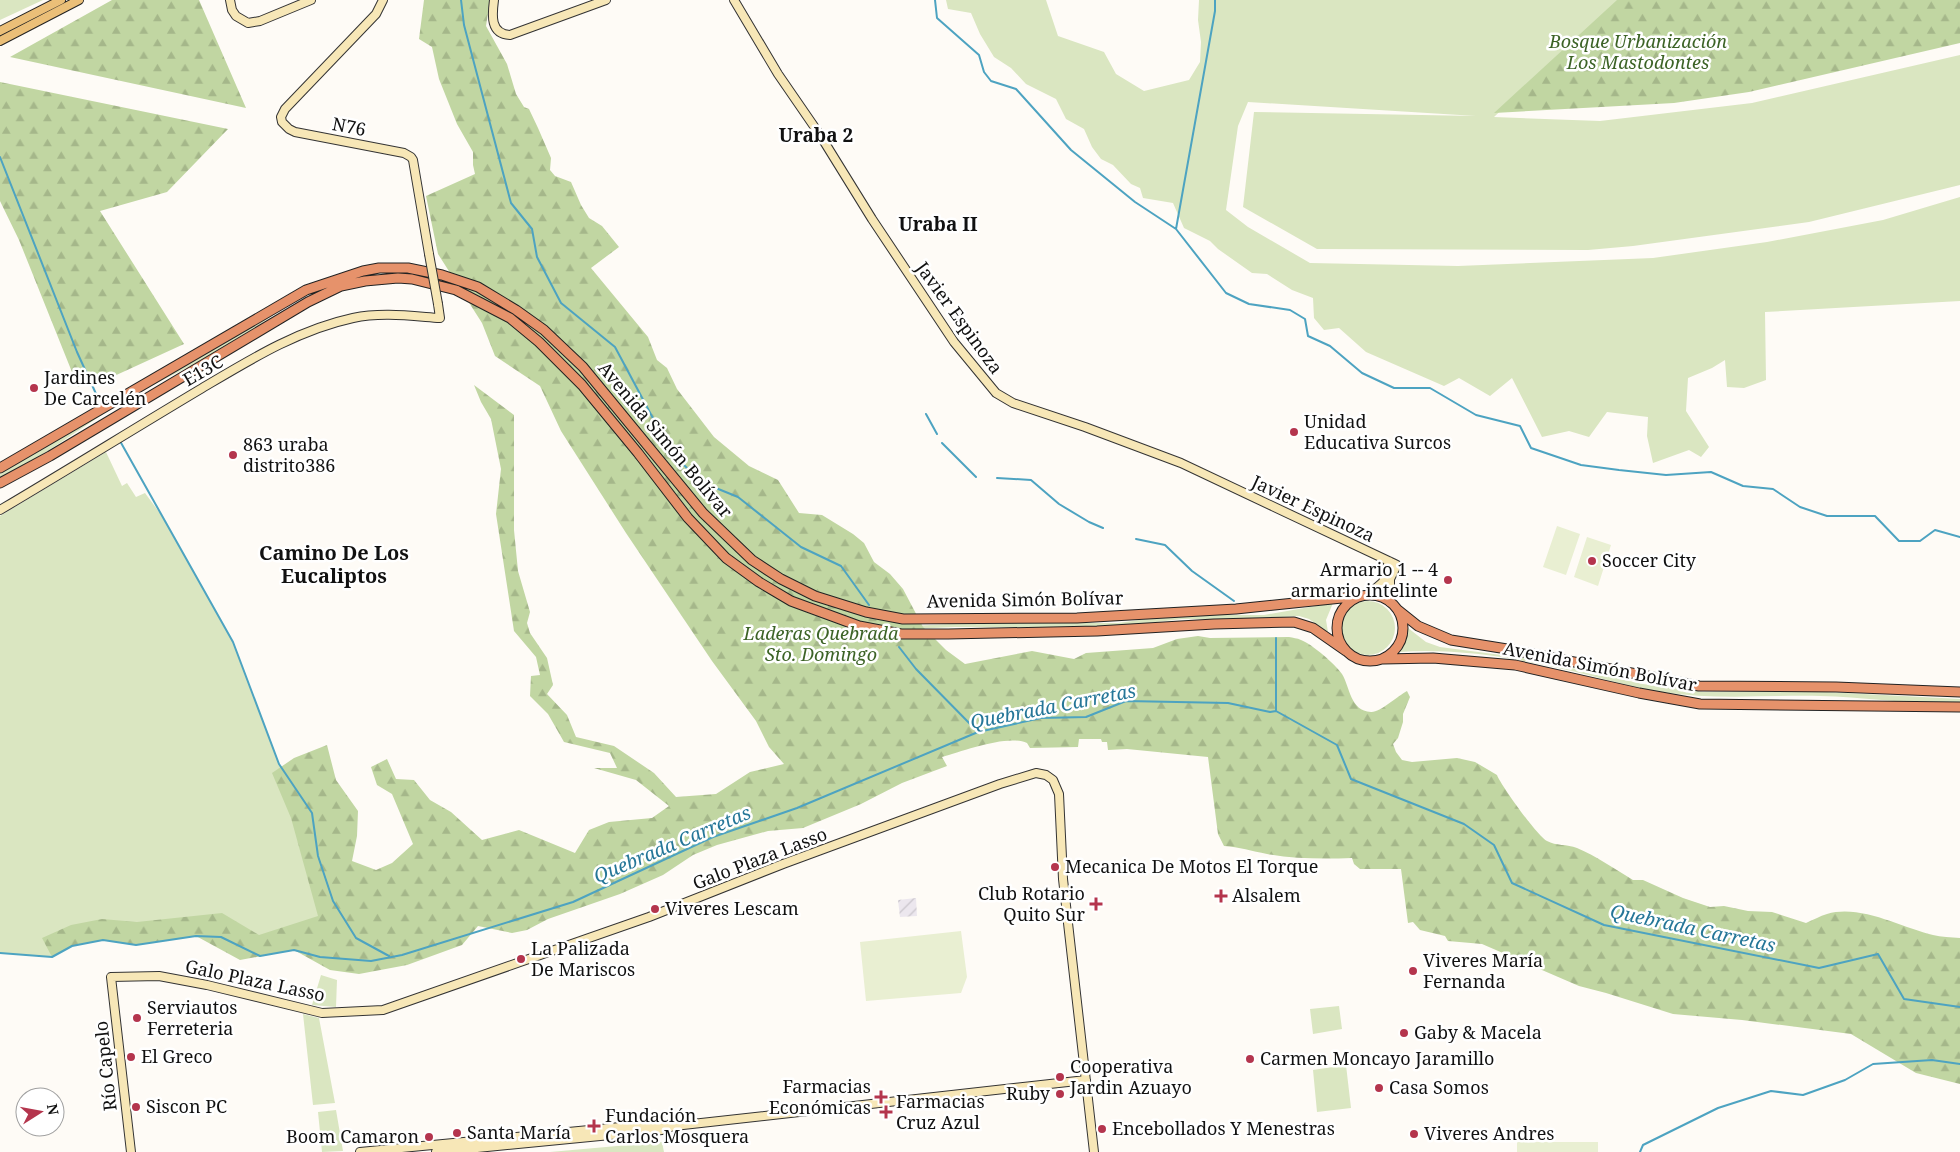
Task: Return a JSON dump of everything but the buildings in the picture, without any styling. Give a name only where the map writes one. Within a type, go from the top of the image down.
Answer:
[{"type":"highway","name":"Avenida Simón Bolívar","points":[[0,468],[306,290],[363,271],[379,268],[408,268],[442,275],[478,288],[516,310],[544,330],[583,367],[703,513],[735,546],[768,572],[800,589],[884,617],[922,620],[1077,618],[1236,609],[1365,595],[1380,596],[1418,626],[1451,640],[1698,686],[1836,687],[1960,692]]},
{"type":"highway","name":"Avenida Simón Bolívar","points":[[0,484],[308,302],[342,286],[365,281],[398,278],[412,279],[442,286],[472,297],[505,315],[523,328],[582,385],[688,518],[726,558],[791,601],[858,626],[901,634],[1097,632],[1214,624],[1294,622],[1313,628],[1362,660],[1433,658],[1515,664],[1639,693],[1700,704],[1960,707]]},
{"type":"highway","points":[[1346,651],[1338,634],[1337,624],[1345,606],[1352,600],[1365,595]]},
{"type":"highway","points":[[1383,659],[1391,654],[1402,638],[1402,619],[1398,610]]},
{"type":"main road","points":[[0,31],[61,0]]},
{"type":"main road","points":[[0,41],[79,0]]},
{"type":"street","points":[[230,0],[232,10],[236,16],[248,23],[260,21],[311,0]]},
{"type":"street","name":"N76","points":[[382,0],[376,14],[285,109],[281,117],[282,122],[288,129],[295,132],[411,156],[440,318]]},
{"type":"street","points":[[494,0],[492,14],[495,27],[499,32],[510,35],[606,0]]},
{"type":"street","name":"Javier Espinoza","points":[[734,0],[778,74],[820,135],[872,220],[954,342],[996,394],[1013,403],[1181,463],[1397,565],[1390,579],[1390,602]]},
{"type":"street","name":"E13C","points":[[0,510],[119,437],[292,338],[356,317],[387,315],[440,318]]},
{"type":"street","name":"Javier Espinoza","points":[[1365,595],[1383,582],[1389,561]]},
{"type":"street","name":"Galo Plaza Lasso","points":[[111,977],[159,976],[207,985],[322,1012],[384,1010],[625,926],[783,864],[1000,784],[1036,773],[1046,775],[1053,780],[1059,794],[1063,879],[1094,1152]]},
{"type":"street","name":"Río Capelo","points":[[111,977],[130,1152]]},
{"type":"street","points":[[436,1152],[662,1130],[674,1126],[1086,1080]]},
{"type":"street","points":[[360,1152],[662,1123],[674,1126]]},
{"type":"shaded area","points":[[916,898],[917,916],[900,917],[898,900]]},
{"type":"green space","points":[[0,0],[43,0],[0,20]]},
{"type":"green space","points":[[112,0],[199,0],[246,108],[10,57]]},
{"type":"green space","name":"Laderas Quebrada Sto. Domingo","points":[[424,0],[490,0],[486,26],[507,64],[516,94],[524,107],[529,109],[538,128],[551,158],[550,170],[555,176],[571,182],[589,218],[602,226],[619,247],[591,268],[648,337],[657,360],[667,368],[677,389],[714,437],[749,466],[778,480],[799,513],[822,515],[864,543],[874,562],[890,574],[903,589],[923,627],[946,650],[965,664],[1032,651],[1074,659],[1086,653],[1153,648],[1177,639],[1198,636],[1210,638],[1289,637],[1300,639],[1317,650],[1339,670],[1355,703],[1364,711],[1374,712],[1379,710],[1407,691],[1410,697],[1403,714],[1403,722],[1398,738],[1393,744],[1402,760],[1412,762],[1457,758],[1475,762],[1497,775],[1520,810],[1547,841],[1584,851],[1633,880],[1643,880],[1683,898],[1710,907],[1724,906],[1748,911],[1772,912],[1806,923],[1827,914],[1854,912],[1881,918],[1933,935],[1960,938],[1960,1084],[1916,1073],[1851,1034],[1742,1020],[1673,1014],[1579,986],[1482,944],[1448,941],[1445,936],[1420,930],[1413,922],[1408,923],[1401,869],[1360,869],[1354,864],[1352,858],[1288,857],[1224,846],[1218,834],[1208,757],[1127,749],[1108,750],[1107,742],[1102,742],[1101,739],[1079,739],[1078,747],[1030,748],[1027,743],[1019,741],[997,742],[942,757],[947,766],[902,783],[861,804],[803,828],[768,831],[717,845],[693,855],[663,875],[620,894],[548,919],[527,930],[512,933],[478,926],[462,945],[407,965],[359,974],[330,970],[294,950],[240,960],[196,936],[136,945],[103,940],[72,946],[52,957],[42,938],[71,925],[102,919],[137,922],[222,913],[259,935],[318,916],[291,818],[272,773],[294,758],[327,745],[336,780],[358,811],[357,836],[352,861],[376,870],[392,863],[413,844],[392,794],[377,785],[371,767],[387,759],[396,779],[414,780],[430,800],[451,812],[482,840],[519,830],[575,853],[589,830],[609,822],[652,818],[669,806],[636,780],[594,768],[617,768],[610,753],[564,742],[548,714],[530,696],[531,676],[540,675],[536,657],[514,631],[496,514],[501,469],[491,419],[474,385],[514,415],[514,530],[518,571],[530,612],[527,623],[530,633],[547,658],[553,685],[547,694],[567,715],[576,737],[614,746],[654,773],[676,797],[716,794],[750,772],[784,764],[769,747],[756,721],[712,661],[626,533],[561,431],[540,386],[495,356],[482,323],[438,254],[426,196],[475,174],[473,152],[457,124],[439,79],[432,47],[419,39]]},
{"type":"green space","points":[[946,0],[1046,0],[1058,36],[1104,52],[1116,74],[1144,91],[1189,80],[1200,62],[1199,0],[1618,0],[1494,117],[1600,121],[1752,103],[1960,55],[1960,185],[1809,222],[1633,246],[1588,250],[1317,249],[1243,207],[1254,112],[1476,116],[1248,102],[1238,126],[1226,210],[1248,227],[1310,263],[1458,266],[1653,258],[1767,242],[1883,220],[1960,197],[1960,301],[1765,312],[1766,380],[1744,388],[1727,387],[1725,360],[1712,368],[1688,378],[1686,411],[1709,447],[1701,457],[1689,450],[1653,463],[1647,436],[1648,417],[1607,412],[1589,437],[1569,431],[1542,437],[1512,378],[1490,396],[1459,378],[1444,386],[1366,352],[1339,328],[1324,330],[1314,318],[1313,298],[1292,290],[1267,274],[1252,273],[1218,249],[1210,241],[1184,228],[1173,203],[1143,198],[1140,188],[1131,184],[1113,165],[1101,159],[1092,147],[1084,129],[1066,119],[1056,99],[1026,84],[1011,68],[994,57],[980,34],[971,13],[948,9]]},
{"type":"green space","name":"Bosque Urbanización Los Mastodontes","points":[[1617,0],[1960,0],[1960,43],[1749,92],[1674,103],[1494,113]]},
{"type":"green space","points":[[0,82],[228,129],[167,192],[100,211],[184,344],[112,377],[95,379],[78,387],[19,240],[0,201]]},
{"type":"green space","points":[[407,270],[475,288],[912,626],[968,623],[1118,623],[1161,617],[1264,615],[1333,603],[1326,620],[1328,632],[1309,619],[1299,616],[1246,619],[1182,619],[1076,628],[955,627],[912,629],[473,292],[433,278],[405,273],[377,274],[353,278],[323,288],[304,297],[279,311],[232,343],[119,404],[46,452],[0,479],[0,474],[176,369],[232,339],[285,304],[334,281],[356,274]]},
{"type":"green space","points":[[106,452],[122,486],[127,483],[136,497],[145,493],[162,516],[233,642],[279,764],[312,813],[333,901],[294,950],[260,956],[196,936],[136,945],[103,940],[72,946],[52,957],[0,953],[0,516]]},
{"type":"green space","name":"Soccer City","points":[[1557,526],[1580,534],[1566,575],[1543,567]]},
{"type":"green space","name":"Soccer City","points":[[1587,537],[1611,545],[1598,586],[1574,577]]},
{"type":"green space","points":[[1368,601],[1378,603],[1387,609],[1393,618],[1395,628],[1393,638],[1387,647],[1378,653],[1368,655],[1358,653],[1349,647],[1343,638],[1341,628],[1343,618],[1349,609],[1358,603]]},
{"type":"green space","points":[[1408,628],[1426,642],[1440,647],[1532,659],[1643,684],[1703,692],[1807,691],[1960,699],[1960,703],[1925,703],[1820,696],[1701,696],[1661,692],[1508,658],[1443,651],[1399,652],[1406,641]]},
{"type":"green space","points":[[961,931],[967,977],[961,993],[866,1001],[860,942]]},
{"type":"green space","points":[[321,975],[337,980],[336,1007],[312,1005]]},
{"type":"green space","points":[[1339,1006],[1342,1029],[1313,1034],[1310,1009]]},
{"type":"green space","points":[[303,1014],[319,1018],[335,1103],[313,1105]]},
{"type":"green space","points":[[1346,1065],[1351,1108],[1317,1112],[1313,1070]]},
{"type":"green space","points":[[336,1110],[343,1151],[322,1152],[318,1112]]},
{"type":"green space","points":[[662,1142],[664,1152],[550,1152]]},
{"type":"green space","points":[[1517,1142],[1598,1142],[1598,1152],[1517,1152]]},
{"type":"waterway","points":[[461,0],[464,25],[511,203],[532,229],[537,257],[561,303],[615,347],[671,452],[701,482],[738,497],[801,547],[841,566],[869,605]]},
{"type":"waterway","points":[[935,0],[937,18],[979,55],[984,72],[991,81],[1016,89],[1071,150],[1135,202],[1176,229],[1226,293],[1249,304],[1290,310],[1305,319],[1308,336],[1330,346],[1362,373],[1394,388],[1430,388],[1476,415],[1520,426],[1531,448],[1581,465],[1666,475],[1711,472],[1743,486],[1773,489],[1800,507],[1827,516],[1875,516],[1899,541],[1920,541],[1935,530],[1960,537]]},
{"type":"waterway","points":[[1176,229],[1215,11],[1215,0]]},
{"type":"waterway","points":[[0,157],[77,352],[97,396]]},
{"type":"waterway","points":[[926,414],[937,434]]},
{"type":"waterway","points":[[120,441],[233,642],[279,764],[312,813],[318,856],[333,901],[356,938],[389,956]]},
{"type":"waterway","points":[[942,443],[976,477]]},
{"type":"waterway","points":[[997,478],[1031,480],[1059,504],[1103,528]]},
{"type":"waterway","points":[[1136,539],[1165,545],[1192,571],[1234,601]]},
{"type":"waterway","points":[[1276,638],[1276,710]]},
{"type":"waterway","points":[[899,647],[916,669],[977,731]]},
{"type":"waterway","name":"Quebrada Carretas","points":[[0,953],[52,957],[72,946],[103,940],[136,945],[196,936],[221,937],[260,956],[294,950],[320,957],[371,961],[402,955],[573,902],[713,837],[797,808],[978,732],[1041,718],[1086,717],[1126,701],[1228,703],[1270,712],[1276,711],[1337,745],[1351,779],[1464,824],[1494,845],[1512,883],[1604,925],[1819,968],[1878,954],[1904,999],[1960,1007]]},
{"type":"waterway","points":[[1640,1152],[1643,1145],[1718,1108],[1771,1091],[1803,1095],[1845,1080],[1873,1064],[1932,1060],[1960,1064]]},
{"type":"place","name":"Jardines De Carcelén","points":[[34,388]]},
{"type":"place","name":"Unidad Educativa Surcos","points":[[1294,432]]},
{"type":"place","name":"863 uraba distrito386","points":[[233,455]]},
{"type":"place","name":"Soccer City","points":[[1592,561]]},
{"type":"place","name":"Armario 1 -- 4 armario intelinte","points":[[1448,580]]},
{"type":"place","name":"Mecanica De Motos El Torque","points":[[1055,867]]},
{"type":"place","name":"Alsalem","points":[[1221,896]]},
{"type":"place","name":"Club Rotario Quito Sur","points":[[1096,904]]},
{"type":"place","name":"Viveres Lescam","points":[[655,909]]},
{"type":"place","name":"La Palizada De Mariscos","points":[[521,959]]},
{"type":"place","name":"Viveres María Fernanda","points":[[1413,971]]},
{"type":"place","name":"Serviautos Ferreteria","points":[[137,1018]]},
{"type":"place","name":"Gaby & Macela","points":[[1404,1033]]},
{"type":"place","name":"El Greco","points":[[131,1057]]},
{"type":"place","name":"Carmen Moncayo Jaramillo","points":[[1250,1059]]},
{"type":"place","name":"Cooperativa Jardin Azuayo","points":[[1060,1077]]},
{"type":"place","name":"Casa Somos","points":[[1379,1088]]},
{"type":"place","name":"Ruby","points":[[1060,1094]]},
{"type":"place","name":"Farmacias Económicas","points":[[881,1097]]},
{"type":"place","name":"Siscon PC","points":[[136,1107]]},
{"type":"place","name":"Farmacias Cruz Azul","points":[[886,1112]]},
{"type":"place","name":"Fundación Carlos Mosquera","points":[[594,1126]]},
{"type":"place","name":"Encebollados Y Menestras","points":[[1102,1129]]},
{"type":"place","name":"Santa María","points":[[457,1133]]},
{"type":"place","name":"Viveres Andres","points":[[1414,1134]]},
{"type":"place","name":"Boom Camaron","points":[[429,1137]]},
{"type":"district","name":"Uraba 2","points":[[816,135]]},
{"type":"district","name":"Uraba II","points":[[938,224]]},
{"type":"district","name":"Camino De Los Eucaliptos","points":[[334,564]]}]
